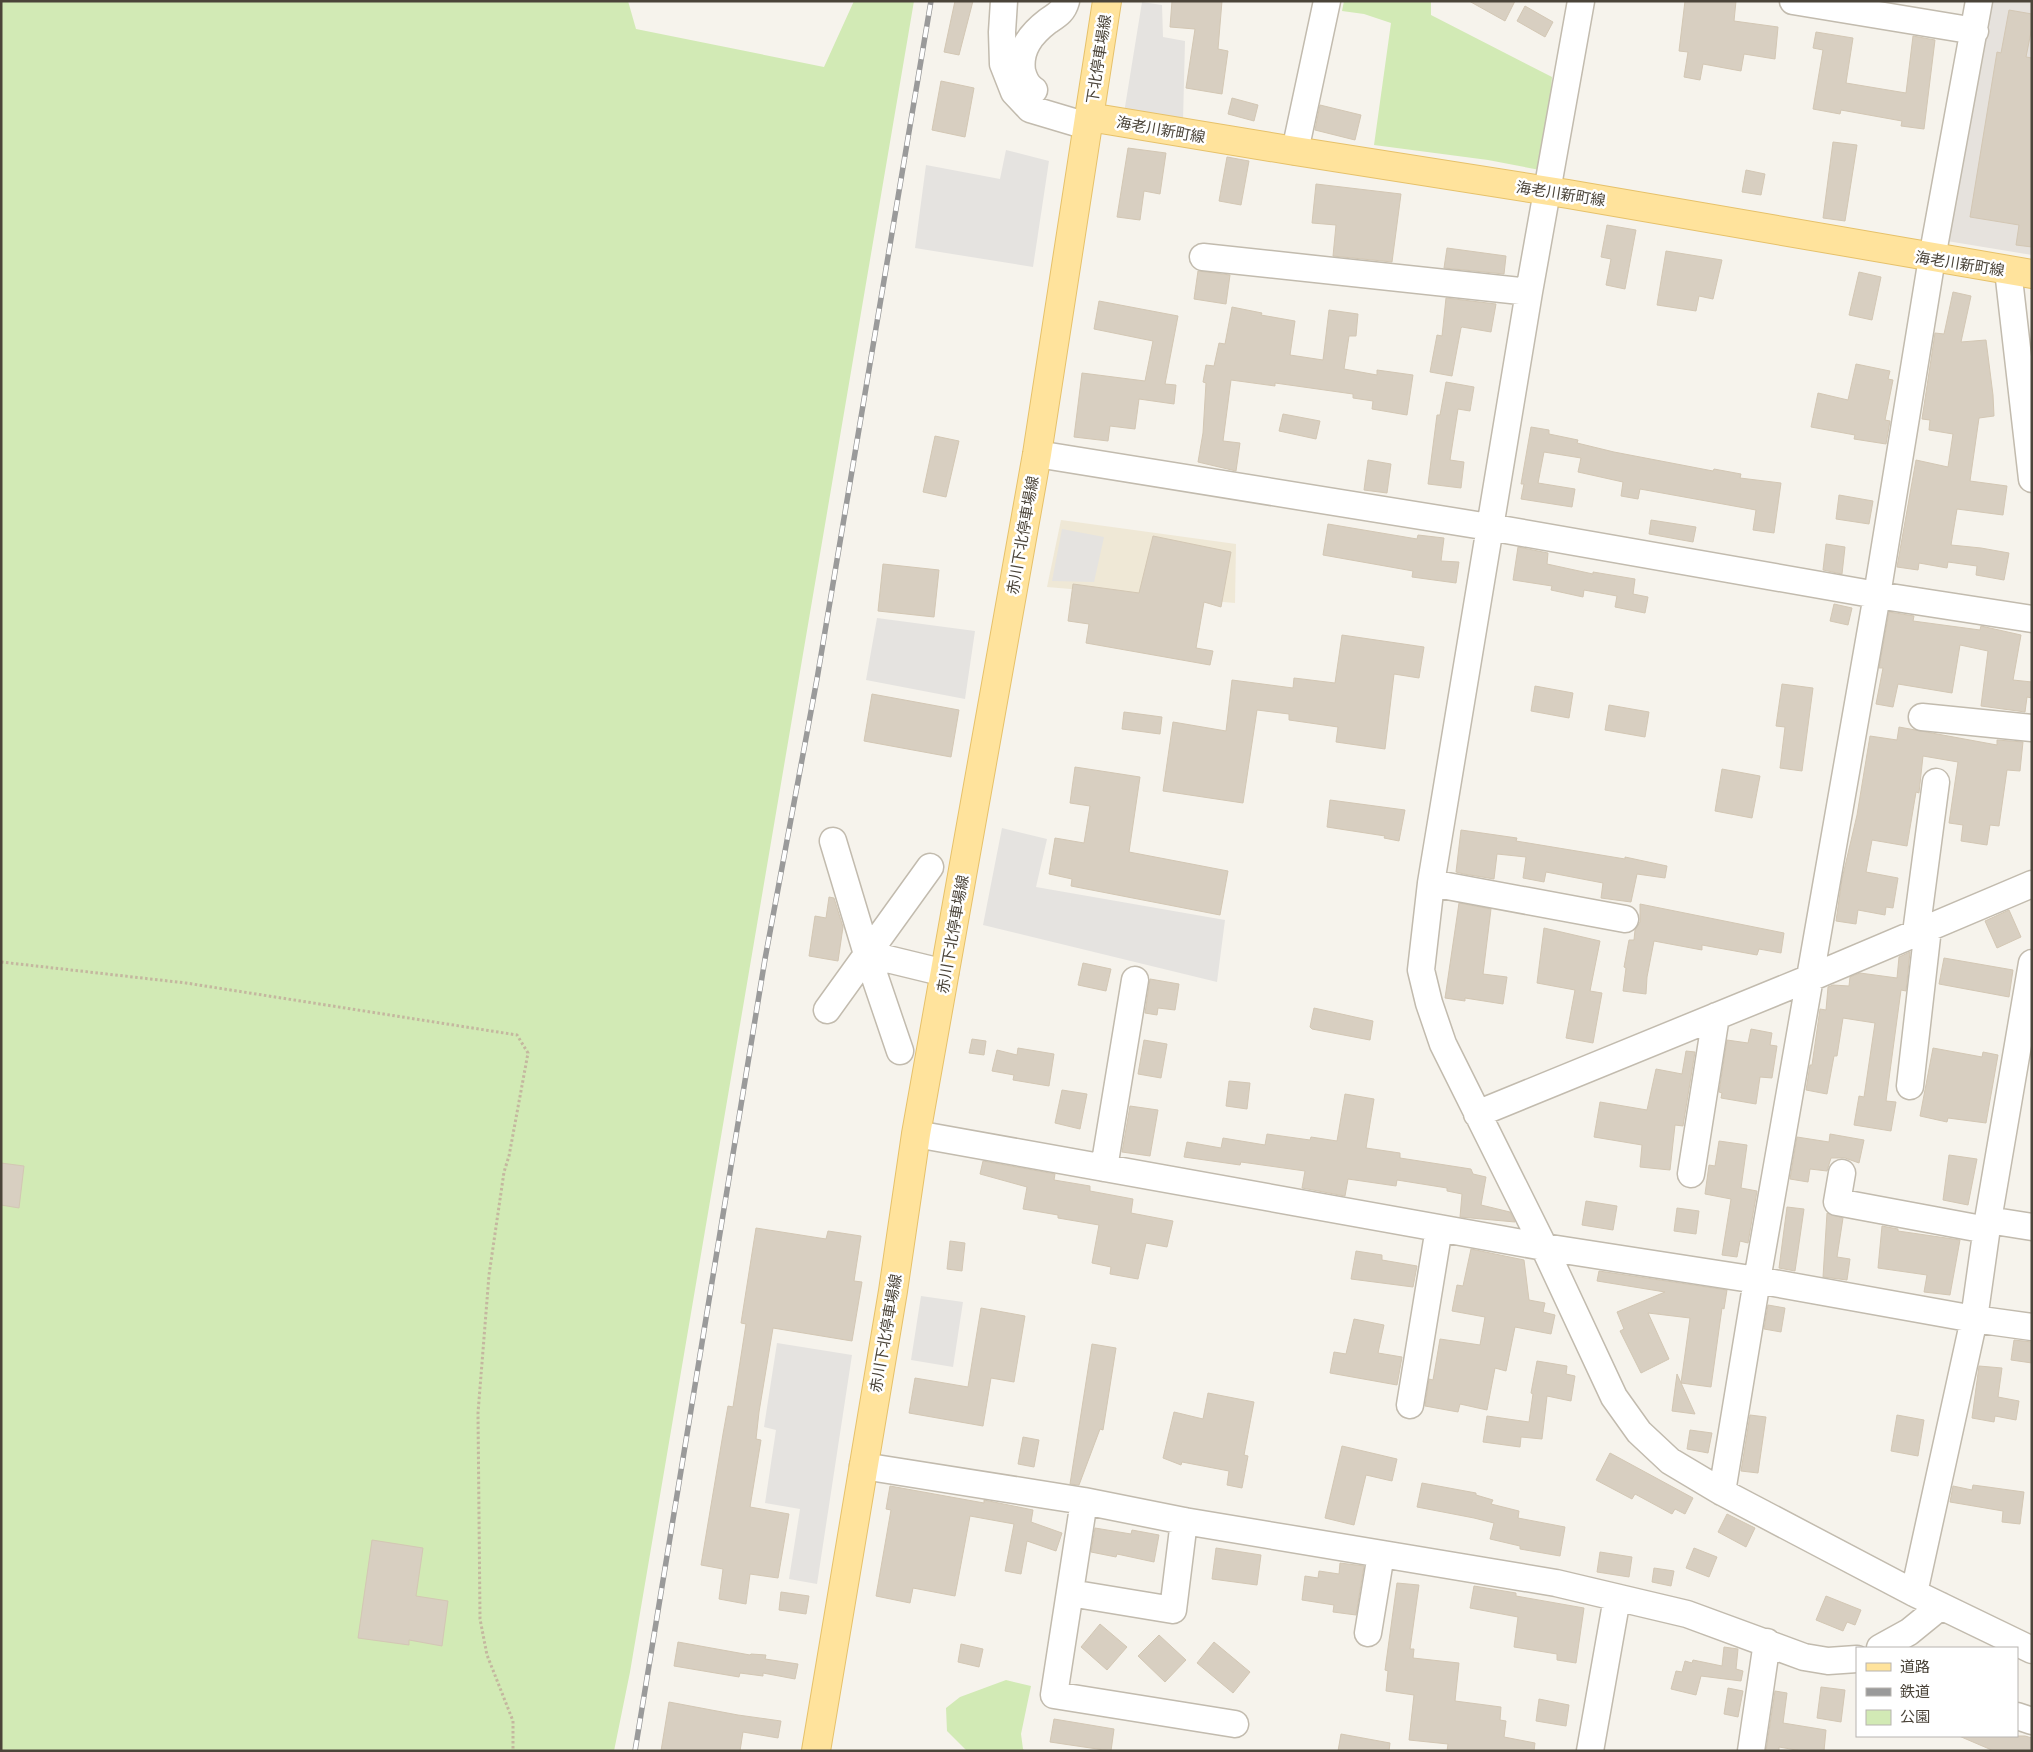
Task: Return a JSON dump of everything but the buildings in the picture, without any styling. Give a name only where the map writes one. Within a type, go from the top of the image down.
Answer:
[{"type":"main road","name":"下北停車場線","points":[[1089,116],[1107,1]]},
{"type":"main road","name":"海老川新町線","points":[[1089,116],[1548,191],[2020,272]]},
{"type":"main road","name":"赤川下北停車場線","points":[[816,1751],[893,1291],[916,1134],[1036,454],[1089,116]]},
{"type":"street","points":[[1004,1],[1002,32],[1003,64],[1014,92],[1030,109],[1089,116]]},
{"type":"street","points":[[1066,1],[1061,13],[1036,31],[1023,51],[1021,62],[1023,78],[1030,88],[1044,97],[1071,105],[1089,116]]},
{"type":"street","points":[[1295,151],[1327,1]]},
{"type":"street","points":[[1581,1],[1489,527],[1431,883],[1421,970],[1428,1003],[1443,1044],[1544,1247],[1614,1397],[1639,1432],[1670,1461],[1722,1492],[1914,1593],[2032,1650]]},
{"type":"street","points":[[1793,1],[1869,7],[1975,31]]},
{"type":"street","points":[[1722,1492],[1756,1280],[1877,595],[1932,258],[1980,1]]},
{"type":"street","points":[[1203,257],[1529,292]]},
{"type":"street","points":[[2020,272],[2032,479]]},
{"type":"street","points":[[1036,454],[1489,527],[1877,595],[2032,619]]},
{"type":"street","points":[[1922,717],[2032,728]]},
{"type":"street","points":[[1910,1086],[1936,782]]},
{"type":"street","points":[[833,841],[867,954],[900,1051]]},
{"type":"street","points":[[827,1010],[930,867]]},
{"type":"street","points":[[1431,883],[1625,919]]},
{"type":"street","points":[[1477,1114],[1810,978],[2032,884]]},
{"type":"street","points":[[867,954],[945,973]]},
{"type":"street","points":[[1914,1593],[1974,1319],[1987,1225],[2032,963]]},
{"type":"street","points":[[1104,1168],[1135,980]]},
{"type":"street","points":[[1691,1174],[1716,1016]]},
{"type":"street","points":[[916,1134],[1544,1247],[1756,1280],[2032,1328]]},
{"type":"street","points":[[1842,1173],[1837,1202],[1987,1225],[2032,1228]]},
{"type":"street","points":[[1410,1405],[1439,1228]]},
{"type":"street","points":[[863,1466],[1084,1501],[1184,1521],[1556,1583],[1687,1614],[1804,1657],[1828,1661],[1856,1659]]},
{"type":"street","points":[[1084,1501],[1054,1695],[1235,1724]]},
{"type":"street","points":[[1070,1593],[1173,1610],[1184,1521]]},
{"type":"street","points":[[1368,1633],[1381,1554]]},
{"type":"street","points":[[1590,1751],[1616,1598]]},
{"type":"street","points":[[1882,1647],[1909,1632],[1941,1606]]},
{"type":"street","points":[[1751,1751],[1767,1642]]},
{"type":"street","points":[[2018,1716],[2032,1721]]},
{"type":"path","points":[[1,962],[186,983],[517,1034],[528,1053],[509,1156],[504,1172],[489,1275],[478,1413],[480,1618],[486,1655],[513,1721],[513,1751]]},
{"type":"shaded area","points":[[1988,1],[2032,1],[2032,255],[1947,241]]},
{"type":"shaded area","points":[[1142,2],[1162,5],[1163,37],[1185,41],[1183,121],[1124,113]]},
{"type":"shaded area","points":[[1006,150],[1049,161],[1033,267],[915,248],[926,165],[1000,179]]},
{"type":"shaded area","points":[[1061,520],[1236,544],[1235,603],[1047,587]]},
{"type":"shaded area","points":[[1062,529],[1104,537],[1094,582],[1052,581]]},
{"type":"shaded area","points":[[877,618],[975,631],[965,699],[866,680]]},
{"type":"shaded area","points":[[1002,828],[1047,839],[1036,887],[1225,920],[1217,982],[983,925]]},
{"type":"shaded area","points":[[921,1296],[963,1302],[953,1367],[911,1360]]},
{"type":"shaded area","points":[[777,1343],[852,1355],[817,1584],[789,1579],[800,1509],[765,1503],[776,1430],[764,1427]]},
{"type":"green space","points":[[1,1],[628,1],[636,29],[824,67],[854,1],[914,1],[630,1672],[614,1751],[1,1751]]},
{"type":"green space","points":[[1344,1],[1431,1],[1431,15],[1552,77],[1545,171],[1488,160],[1374,145],[1391,23],[1364,14],[1342,11]]},
{"type":"green space","points":[[1006,1680],[1031,1686],[1021,1734],[1025,1751],[967,1751],[947,1731],[946,1708],[960,1697]]},
{"type":"railway","points":[[635,1751],[765,959],[817,679],[931,1]]}]
